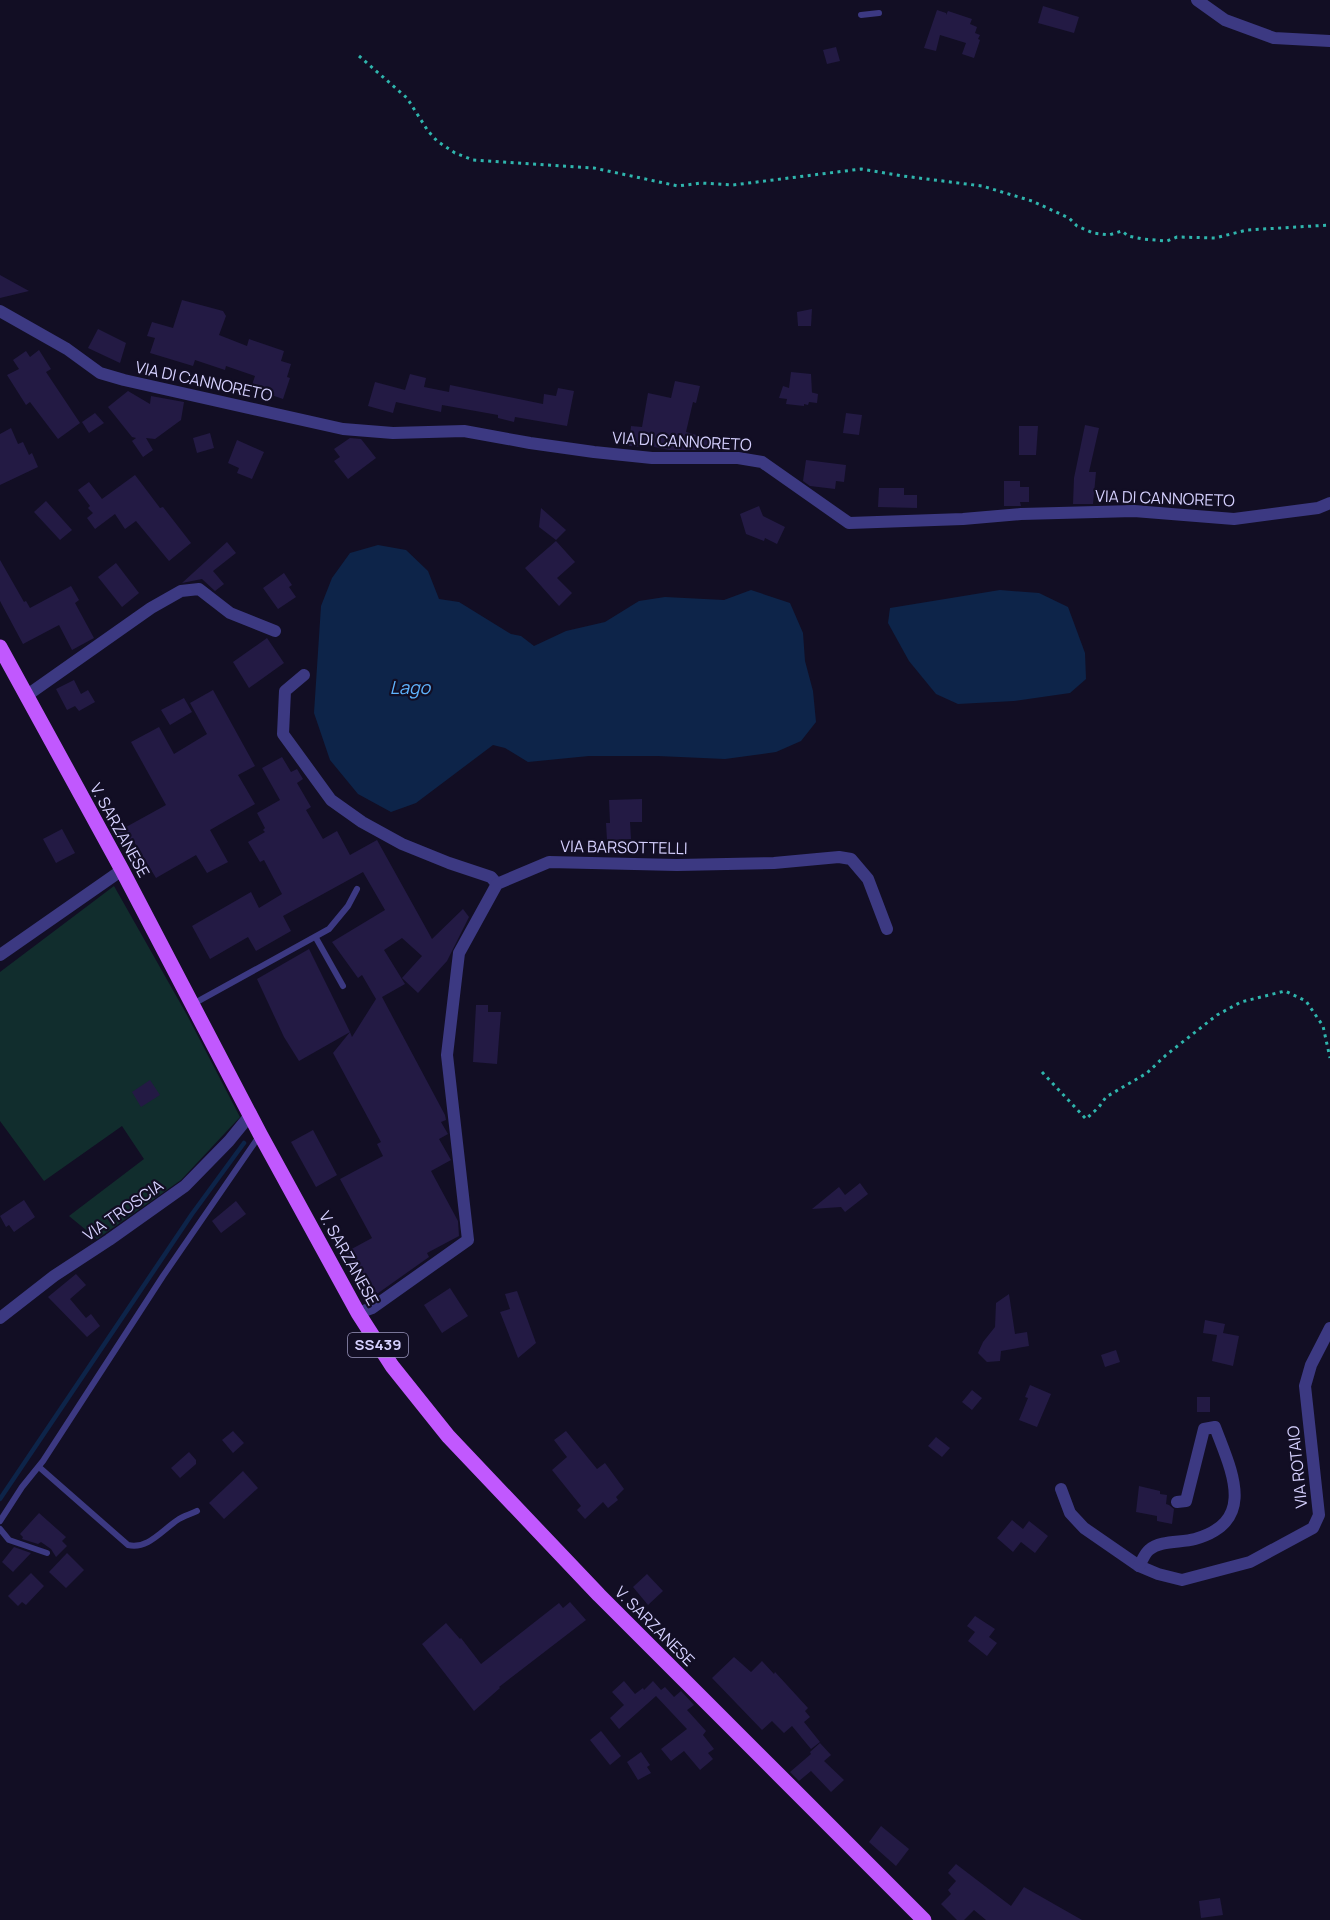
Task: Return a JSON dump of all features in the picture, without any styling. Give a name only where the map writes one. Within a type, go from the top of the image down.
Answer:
[{"type":"main road","name":"V. SARZANESE","points":[[0,647],[122,870],[260,1134],[358,1313],[392,1366],[448,1436],[599,1595],[924,1920]]},
{"type":"street","points":[[1197,0],[1224,20],[1274,38],[1330,41]]},
{"type":"street","name":"VIA DI CANNORETO","points":[[0,311],[67,349],[100,373],[124,381],[343,429],[393,434],[464,431],[530,443],[652,458],[738,458],[762,462],[849,523],[1134,511],[1234,519],[1318,508],[1330,503]]},
{"type":"street","points":[[26,696],[151,608],[181,591],[199,589],[230,613],[275,631]]},
{"type":"street","points":[[304,675],[285,691],[283,734],[331,800],[362,822],[402,844],[491,877],[497,884],[459,953],[447,1055],[468,1240],[372,1308],[358,1313]]},
{"type":"street","name":"VIA BARSOTTELLI","points":[[497,884],[549,862],[677,865],[839,857],[851,859],[868,879],[887,929]]},
{"type":"street","points":[[0,955],[122,870]]},
{"type":"street","name":"VIA TROSCIA","points":[[0,1318],[54,1276],[185,1186],[229,1141],[250,1114]]},
{"type":"street","name":"VIA ROTAIO","points":[[1061,1489],[1070,1513],[1084,1528],[1139,1566],[1182,1580],[1250,1562],[1313,1528],[1319,1515],[1305,1386],[1311,1365],[1330,1328]]},
{"type":"street","points":[[1139,1566],[1149,1550],[1165,1544],[1194,1539],[1217,1530],[1232,1512],[1236,1495],[1234,1477],[1215,1427],[1204,1429],[1186,1501],[1177,1502]]},
{"type":"lane","points":[[861,15],[879,14]]},
{"type":"lane","points":[[192,1005],[329,929],[348,906],[357,889]]},
{"type":"lane","points":[[316,938],[343,987]]},
{"type":"lane","points":[[0,1521],[22,1487],[39,1467],[163,1276],[260,1134]]},
{"type":"lane","points":[[39,1467],[128,1545],[134,1547],[143,1545],[179,1519],[197,1511]]},
{"type":"lane","points":[[0,1528],[9,1540],[47,1553]]},
{"type":"path","points":[[359,56],[407,98],[437,141],[455,153],[473,160],[491,163],[501,161],[594,168],[678,186],[701,183],[734,185],[861,169],[911,178],[982,186],[1032,201],[1069,218],[1077,226],[1093,233],[1109,235],[1122,231],[1128,236],[1167,241],[1177,237],[1215,238],[1247,230],[1330,225]]},
{"type":"path","points":[[1042,1072],[1086,1119],[1106,1097],[1147,1073],[1217,1015],[1241,1002],[1285,991],[1306,1001],[1323,1026],[1330,1058]]},
{"type":"green space","points":[[114,886],[187,1015],[240,1117],[181,1180],[97,1239],[69,1216],[144,1159],[122,1126],[44,1181],[0,1121],[0,972]]},
{"type":"water","name":"Lago","points":[[378,545],[406,550],[428,571],[439,599],[459,602],[511,634],[521,636],[534,646],[566,631],[605,622],[639,601],[665,597],[724,600],[751,590],[790,603],[803,633],[805,661],[813,691],[816,722],[801,741],[776,752],[725,759],[589,756],[528,762],[505,748],[493,745],[416,803],[391,812],[358,794],[330,760],[314,713],[321,606],[332,578],[350,553]]},
{"type":"water","points":[[1000,590],[1039,593],[1068,607],[1085,653],[1086,679],[1070,693],[1014,701],[958,704],[936,694],[909,661],[888,623],[890,608]]},
{"type":"building","points":[[1043,6],[1079,17],[1074,33],[1038,23]]},
{"type":"building","points":[[937,10],[946,15],[948,11],[972,19],[970,24],[977,27],[975,33],[980,35],[974,58],[962,54],[966,43],[940,35],[936,51],[924,48]]},
{"type":"building","points":[[836,47],[840,61],[827,64],[823,50]]},
{"type":"building","points":[[0,275],[29,291],[0,298]]},
{"type":"building","points":[[182,300],[223,311],[226,316],[219,335],[247,346],[249,339],[284,351],[281,361],[291,364],[287,377],[290,378],[283,399],[251,388],[255,376],[226,366],[225,370],[195,360],[193,366],[150,353],[155,338],[147,336],[152,322],[173,328]]},
{"type":"building","points":[[812,309],[811,326],[798,326],[797,312]]},
{"type":"building","points":[[98,329],[126,343],[120,363],[88,348]]},
{"type":"building","points":[[39,350],[51,369],[46,372],[80,423],[58,439],[30,402],[26,405],[7,375],[19,369],[13,360],[26,351],[30,357]]},
{"type":"building","points":[[791,372],[811,374],[812,392],[818,394],[817,403],[809,402],[804,406],[786,404],[787,399],[779,398],[783,386],[789,388]]},
{"type":"building","points":[[410,374],[426,378],[424,387],[449,392],[450,385],[543,404],[544,394],[556,396],[558,388],[574,391],[567,426],[515,417],[514,422],[498,418],[498,415],[442,405],[441,412],[396,402],[393,413],[368,406],[375,382],[405,390]]},
{"type":"building","points":[[675,381],[700,386],[696,403],[693,402],[686,432],[700,436],[700,438],[714,440],[714,450],[669,450],[645,445],[645,447],[629,446],[631,426],[642,427],[648,393],[671,398]]},
{"type":"building","points":[[128,391],[150,404],[151,396],[184,402],[181,420],[155,439],[146,438],[153,450],[143,457],[132,441],[136,438],[132,437],[108,407]]},
{"type":"building","points":[[95,413],[104,423],[89,433],[82,422]]},
{"type":"building","points":[[846,413],[862,415],[859,435],[843,433]]},
{"type":"building","points":[[1085,425],[1099,428],[1089,472],[1096,472],[1093,504],[1073,504],[1074,478]]},
{"type":"building","points":[[1019,426],[1038,426],[1036,455],[1019,455]]},
{"type":"building","points":[[11,428],[18,444],[23,442],[29,455],[32,453],[38,467],[0,485],[0,434]]},
{"type":"building","points":[[210,433],[214,448],[197,453],[193,438]]},
{"type":"building","points":[[350,438],[361,439],[376,458],[348,479],[334,461],[340,457],[334,449]]},
{"type":"building","points":[[237,440],[264,452],[252,479],[237,473],[239,468],[228,463]]},
{"type":"building","points":[[806,460],[846,465],[844,482],[836,481],[835,489],[810,486],[803,481]]},
{"type":"building","points":[[135,475],[191,543],[169,561],[136,521],[125,529],[115,514],[95,529],[87,518],[93,513],[78,490],[89,482],[102,499]]},
{"type":"building","points":[[1004,481],[1020,481],[1020,487],[1029,487],[1029,502],[1020,502],[1021,506],[1004,506]]},
{"type":"building","points":[[879,488],[904,488],[904,495],[917,495],[917,508],[878,507]]},
{"type":"building","points":[[46,501],[72,530],[60,540],[34,512]]},
{"type":"building","points":[[759,506],[763,516],[785,527],[777,544],[765,538],[764,541],[746,534],[740,514]]},
{"type":"building","points":[[541,508],[566,530],[556,540],[539,527]]},
{"type":"building","points":[[556,541],[575,562],[557,578],[572,593],[559,606],[525,568]]},
{"type":"building","points":[[227,542],[236,553],[213,571],[224,584],[215,591],[202,579],[182,583]]},
{"type":"building","points":[[0,560],[24,602],[26,601],[30,608],[71,586],[79,600],[75,603],[94,638],[72,650],[59,625],[23,644],[0,601]]},
{"type":"building","points":[[116,563],[139,593],[122,607],[98,577]]},
{"type":"building","points":[[284,573],[296,597],[278,609],[263,588]]},
{"type":"building","points":[[267,638],[284,663],[249,688],[233,662]]},
{"type":"building","points":[[74,680],[81,694],[88,690],[95,702],[79,711],[75,706],[67,710],[56,689]]},
{"type":"building","points":[[213,690],[255,766],[238,775],[255,804],[210,830],[228,862],[207,873],[196,855],[156,878],[133,840],[124,844],[117,832],[166,805],[131,742],[159,727],[174,754],[207,734],[190,703]]},
{"type":"building","points":[[184,698],[192,712],[170,725],[161,710]]},
{"type":"building","points":[[282,757],[291,772],[297,769],[303,779],[297,783],[311,807],[306,810],[323,839],[337,831],[350,855],[377,840],[432,939],[463,909],[469,917],[447,961],[418,993],[402,978],[422,956],[402,938],[384,950],[405,984],[382,997],[445,1115],[446,1120],[441,1122],[448,1134],[439,1139],[451,1160],[431,1171],[458,1221],[459,1236],[427,1253],[429,1257],[374,1296],[346,1252],[372,1238],[340,1179],[383,1156],[377,1144],[381,1142],[333,1053],[350,1032],[352,1037],[376,999],[362,975],[358,978],[332,942],[385,910],[363,872],[283,916],[291,931],[256,951],[248,937],[210,959],[192,926],[251,892],[259,908],[282,894],[264,860],[260,862],[248,842],[265,832],[257,813],[280,800],[262,768]]},
{"type":"building","points":[[642,799],[642,822],[630,822],[631,839],[607,840],[606,823],[610,823],[609,800]]},
{"type":"building","points":[[62,829],[75,853],[56,863],[43,839]]},
{"type":"building","points":[[309,949],[350,1032],[299,1061],[284,1037],[257,979]]},
{"type":"building","points":[[476,1005],[488,1005],[488,1012],[501,1012],[497,1064],[473,1062]]},
{"type":"building","points":[[150,1080],[160,1095],[141,1107],[132,1092]]},
{"type":"building","points":[[313,1130],[337,1175],[316,1187],[291,1142]]},
{"type":"building","points":[[860,1183],[868,1194],[845,1212],[841,1207],[812,1209],[839,1187],[845,1195]]},
{"type":"building","points":[[24,1200],[35,1217],[14,1232],[9,1225],[6,1227],[0,1216]]},
{"type":"building","points":[[236,1201],[246,1214],[221,1233],[212,1221]]},
{"type":"building","points":[[76,1274],[86,1285],[70,1299],[86,1318],[91,1314],[100,1326],[87,1337],[48,1297]]},
{"type":"building","points":[[450,1288],[468,1316],[442,1333],[424,1305]]},
{"type":"building","points":[[517,1291],[536,1343],[518,1358],[500,1312],[510,1309],[505,1294]]},
{"type":"building","points":[[1009,1294],[1015,1334],[1027,1332],[1029,1346],[1001,1351],[1000,1361],[987,1362],[978,1353],[983,1342],[995,1327],[996,1303]]},
{"type":"building","points":[[1205,1320],[1225,1324],[1223,1333],[1239,1336],[1233,1366],[1212,1361],[1217,1335],[1203,1333]]},
{"type":"building","points":[[1116,1350],[1120,1362],[1105,1367],[1101,1355]]},
{"type":"building","points":[[1030,1385],[1051,1394],[1037,1427],[1019,1420],[1028,1398],[1025,1397]]},
{"type":"building","points":[[972,1390],[982,1398],[972,1410],[962,1402]]},
{"type":"building","points":[[1197,1397],[1210,1397],[1210,1412],[1197,1412]]},
{"type":"building","points":[[233,1431],[244,1443],[233,1453],[222,1440]]},
{"type":"building","points":[[566,1431],[597,1469],[605,1463],[624,1489],[616,1497],[618,1500],[608,1508],[603,1502],[585,1519],[577,1510],[581,1506],[552,1470],[567,1457],[554,1440]]},
{"type":"building","points":[[936,1437],[950,1448],[942,1457],[928,1446]]},
{"type":"building","points":[[189,1452],[196,1460],[196,1464],[180,1478],[171,1468]]},
{"type":"building","points":[[243,1471],[258,1488],[224,1519],[209,1503]]},
{"type":"building","points":[[1139,1486],[1167,1495],[1166,1504],[1174,1509],[1172,1524],[1157,1521],[1157,1516],[1136,1512]]},
{"type":"building","points":[[39,1513],[66,1537],[62,1541],[67,1546],[56,1557],[51,1549],[41,1542],[38,1544],[22,1539],[20,1534]]},
{"type":"building","points":[[1012,1520],[1023,1529],[1029,1521],[1048,1536],[1035,1553],[1021,1542],[1013,1552],[997,1538]]},
{"type":"building","points":[[14,1547],[31,1553],[13,1572],[2,1562]]},
{"type":"building","points":[[67,1553],[84,1570],[66,1588],[49,1572]]},
{"type":"building","points":[[31,1573],[44,1586],[26,1605],[22,1602],[18,1606],[8,1596]]},
{"type":"building","points":[[647,1574],[663,1591],[648,1605],[633,1587]]},
{"type":"building","points":[[570,1602],[586,1620],[499,1687],[474,1711],[422,1644],[446,1623],[481,1664],[559,1603],[563,1608]]},
{"type":"building","points":[[975,1616],[995,1629],[989,1637],[997,1643],[987,1656],[968,1641],[975,1632],[967,1626]]},
{"type":"building","points":[[734,1657],[751,1672],[762,1661],[774,1674],[775,1672],[808,1708],[805,1711],[810,1717],[804,1722],[820,1742],[811,1749],[792,1726],[784,1733],[772,1721],[762,1730],[712,1678]]},
{"type":"building","points":[[624,1681],[635,1694],[643,1688],[644,1690],[653,1681],[661,1690],[665,1687],[674,1697],[681,1691],[694,1705],[687,1710],[706,1731],[703,1735],[714,1749],[708,1753],[713,1759],[700,1770],[684,1751],[671,1761],[661,1749],[687,1729],[656,1696],[619,1729],[610,1718],[624,1705],[612,1692]]},
{"type":"building","points":[[601,1731],[621,1756],[610,1765],[590,1740]]},
{"type":"building","points":[[820,1743],[831,1755],[824,1761],[844,1780],[831,1792],[811,1771],[799,1781],[790,1772]]},
{"type":"building","points":[[641,1752],[650,1765],[647,1767],[651,1773],[638,1780],[627,1762]]},
{"type":"building","points":[[881,1826],[909,1849],[896,1866],[869,1842]]},
{"type":"building","points":[[956,1864],[1011,1906],[1024,1887],[1082,1920],[986,1920],[974,1910],[964,1920],[957,1920],[941,1904],[951,1894],[948,1890],[956,1881],[948,1873]]},
{"type":"building","points":[[1220,1898],[1223,1915],[1201,1918],[1199,1901]]},
{"type":"waterway","points":[[0,1499],[192,1214],[244,1143]]}]
